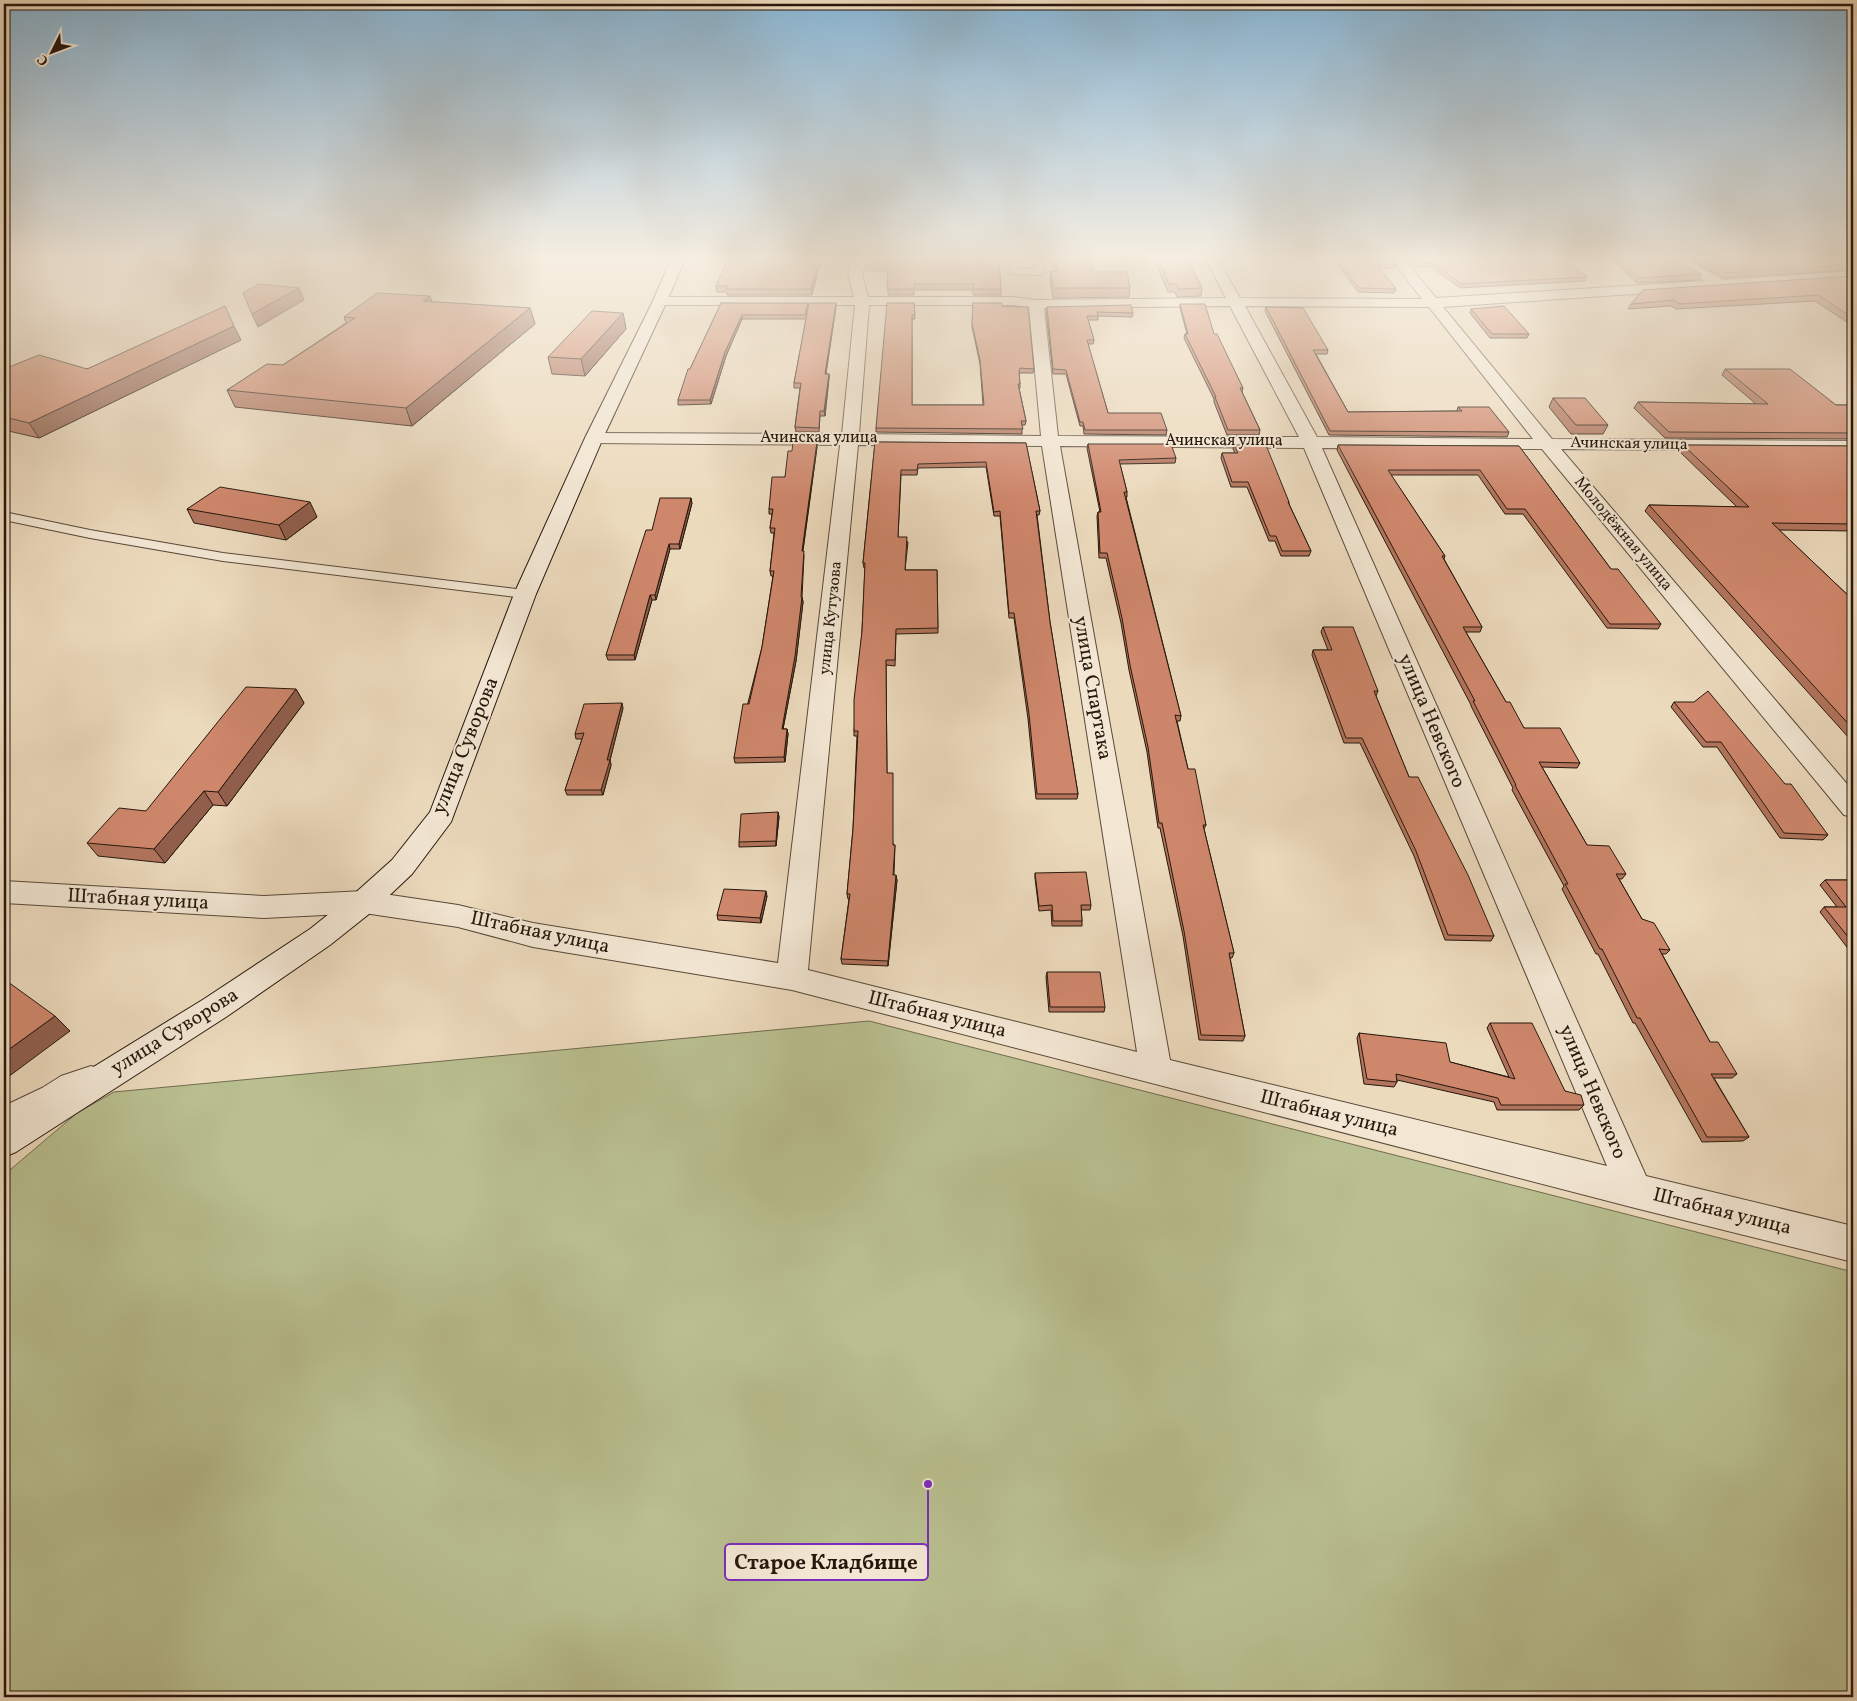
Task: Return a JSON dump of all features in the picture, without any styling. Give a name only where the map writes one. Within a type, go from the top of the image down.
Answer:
[{"type":"street","name":"улица Суворова","points":[[4,1141],[215,1008],[320,937],[364,902],[402,867],[442,815],[526,594],[594,438],[642,338]]},
{"type":"street","name":"улица Кутузова","points":[[792,978],[850,438],[859,338]]},
{"type":"street","name":"улица Спартака","points":[[1040,338],[1050,440],[1156,1071]]},
{"type":"street","name":"улица Невского","points":[[1254,338],[1310,441],[1635,1191]]},
{"type":"street","name":"Молодёжная улица","points":[[1461,338],[1546,443],[1853,808]]},
{"type":"street","name":"Ачинская улица","points":[[594,438],[850,438],[1853,446]]},
{"type":"street","name":"Штабная улица","points":[[4,892],[264,907],[364,902],[458,916],[533,935],[792,978],[1156,1071],[1853,1244]]},
{"type":"lane","points":[[4,516],[90,534],[223,557],[526,594]]},
{"type":"lane","points":[[4,1116],[50,1095],[68,1083],[129,1062]]},
{"type":"green space","points":[[869,1021],[1853,1272],[1853,1697],[4,1697],[4,1175],[77,1113],[114,1092]]},
{"type":"building","points":[[154,338],[208,338],[29,423],[4,417],[4,369],[39,355],[87,369]]},
{"type":"building","points":[[324,338],[492,338],[406,408],[227,390],[267,364],[283,365]]},
{"type":"building","points":[[566,338],[600,338],[581,359],[548,357]]},
{"type":"building","points":[[704,338],[731,338],[710,400],[678,400],[688,369],[690,369]]},
{"type":"building","points":[[802,338],[831,338],[825,374],[829,374],[824,411],[820,411],[819,428],[795,427],[801,383],[794,383]]},
{"type":"building","points":[[884,338],[912,338],[912,405],[984,405],[980,360],[975,338],[1031,338],[1034,369],[1020,368],[1019,372],[1020,384],[1018,384],[1026,421],[1021,421],[1023,429],[876,428]]},
{"type":"building","points":[[1050,338],[1094,338],[1094,340],[1087,340],[1108,413],[1161,413],[1167,430],[1085,430],[1083,422],[1080,422],[1066,370],[1053,369]]},
{"type":"building","points":[[1187,338],[1219,338],[1243,388],[1240,388],[1260,430],[1228,430],[1216,397]]},
{"type":"building","points":[[1282,338],[1321,338],[1328,350],[1313,350],[1348,412],[1462,411],[1458,407],[1489,407],[1509,432],[1330,431]]},
{"type":"building","points":[[1725,369],[1790,369],[1836,405],[1853,405],[1853,433],[1669,432],[1638,402],[1768,404]]},
{"type":"building","points":[[1553,398],[1585,398],[1608,425],[1576,425]]},
{"type":"building","points":[[793,442],[817,442],[802,551],[804,551],[802,597],[795,656],[782,729],[787,729],[784,757],[734,758],[743,704],[749,704],[762,647],[774,571],[770,571],[775,528],[770,528],[773,509],[769,509],[772,477],[785,477],[788,451],[792,451]]},
{"type":"building","points":[[875,442],[1026,443],[1040,511],[1036,511],[1050,622],[1078,794],[1037,794],[1029,714],[1014,613],[1009,613],[1000,511],[994,512],[986,462],[918,464],[917,470],[901,470],[898,537],[907,537],[905,570],[937,570],[938,628],[896,629],[895,660],[886,660],[887,773],[893,773],[893,845],[895,845],[893,875],[896,875],[888,961],[841,959],[850,894],[847,894],[853,829],[858,731],[854,731],[854,700],[862,631],[865,563],[863,563]]},
{"type":"building","points":[[1088,444],[1171,444],[1176,458],[1119,460],[1127,492],[1124,492],[1181,716],[1175,715],[1188,769],[1195,769],[1206,825],[1203,825],[1234,953],[1229,953],[1245,1036],[1201,1035],[1184,931],[1162,823],[1159,823],[1148,747],[1122,618],[1107,553],[1100,553],[1098,512],[1101,512]]},
{"type":"building","points":[[1234,445],[1266,445],[1288,502],[1311,551],[1282,551],[1276,536],[1270,536],[1248,482],[1232,482],[1222,453],[1238,453]]},
{"type":"building","points":[[1338,445],[1519,446],[1611,569],[1618,569],[1661,624],[1610,624],[1525,509],[1507,509],[1480,470],[1388,470],[1445,556],[1442,556],[1482,627],[1463,627],[1506,702],[1510,702],[1524,728],[1560,728],[1580,763],[1539,762],[1587,845],[1609,846],[1626,874],[1616,874],[1642,919],[1654,923],[1670,950],[1659,949],[1710,1042],[1718,1042],[1737,1074],[1711,1074],[1749,1137],[1707,1137],[1640,1018],[1637,1018],[1602,949],[1600,949],[1565,884],[1568,884],[1515,785],[1473,701],[1475,701]]},
{"type":"building","points":[[1683,445],[1853,446],[1853,473],[1847,473],[1853,478],[1853,524],[1772,523],[1853,600],[1853,729],[1649,505],[1749,507]]},
{"type":"building","points":[[220,487],[310,502],[279,525],[187,509]]},
{"type":"building","points":[[660,498],[691,498],[679,544],[669,544],[655,595],[650,595],[634,655],[606,655],[646,530],[652,530]]},
{"type":"building","points":[[1323,627],[1353,627],[1378,691],[1374,691],[1409,777],[1418,777],[1468,875],[1494,936],[1448,935],[1416,851],[1362,738],[1346,738],[1313,650],[1332,650]]},
{"type":"building","points":[[246,687],[296,689],[218,792],[204,791],[154,849],[87,843],[119,808],[146,811]]},
{"type":"building","points":[[1708,691],[1785,784],[1791,784],[1828,835],[1784,833],[1721,742],[1706,742],[1674,702],[1694,702]]},
{"type":"building","points":[[622,703],[607,760],[610,760],[601,790],[565,790],[584,733],[575,734],[584,704]]},
{"type":"building","points":[[778,812],[776,841],[739,842],[741,814]]},
{"type":"building","points":[[1086,872],[1091,905],[1081,905],[1082,921],[1053,921],[1052,905],[1039,906],[1035,873]]},
{"type":"building","points":[[1825,880],[1853,880],[1853,943],[1824,907],[1846,907]]},
{"type":"building","points":[[724,889],[766,891],[760,918],[717,915]]},
{"type":"building","points":[[1047,972],[1100,972],[1105,1007],[1050,1007]]},
{"type":"building","points":[[4,979],[55,1016],[4,1053]]},
{"type":"building","points":[[1490,1023],[1532,1023],[1565,1091],[1581,1095],[1584,1105],[1501,1105],[1498,1098],[1396,1074],[1397,1082],[1367,1079],[1359,1033],[1446,1043],[1450,1062],[1515,1079]]},
{"type":"place","name":"Старое Кладбище","points":[[928,1484]]}]
